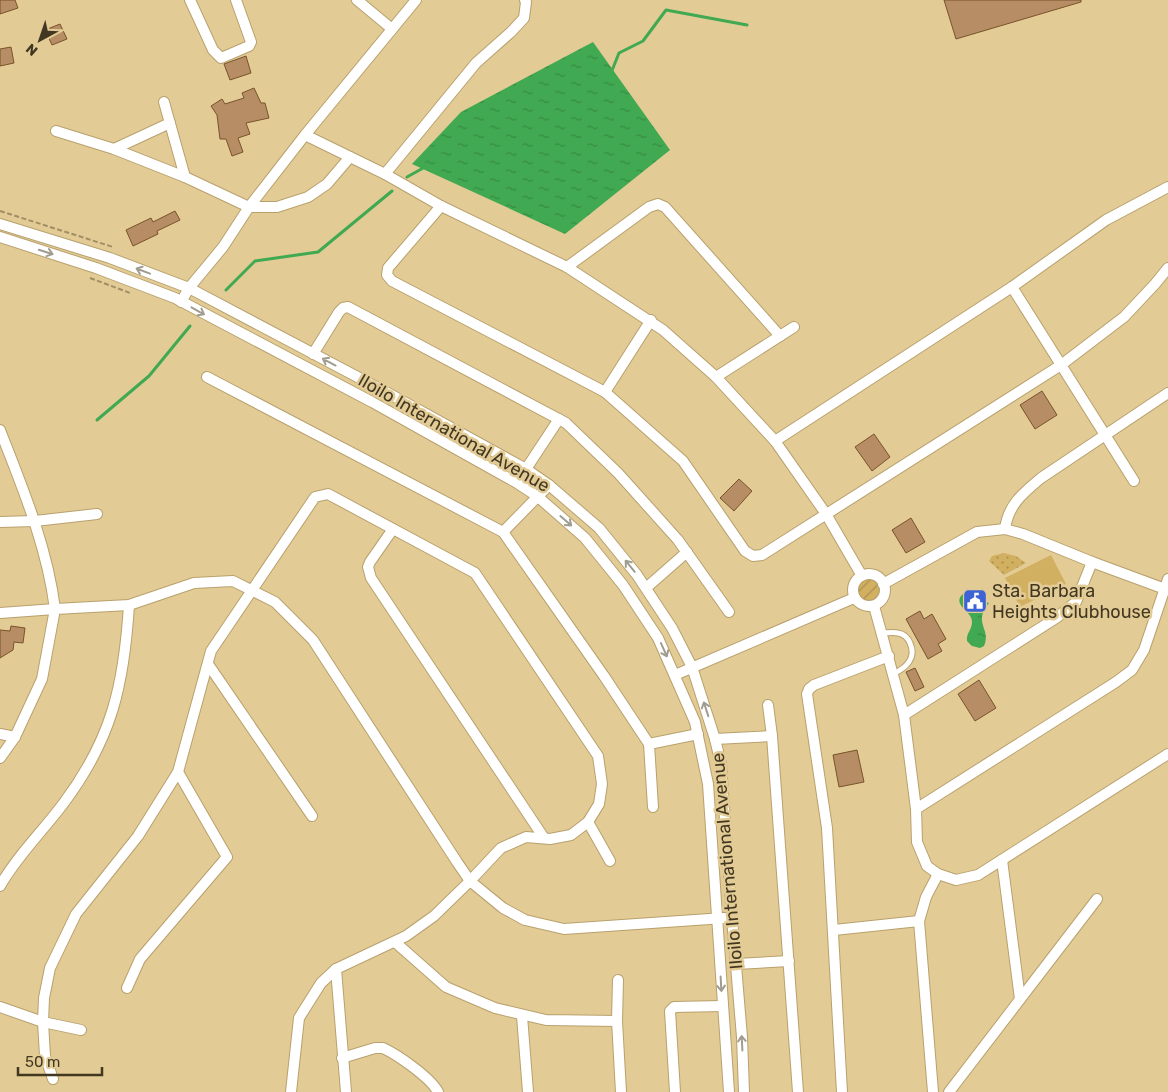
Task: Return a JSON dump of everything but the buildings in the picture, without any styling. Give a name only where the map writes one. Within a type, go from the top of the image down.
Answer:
[{"type":"street","points":[[190,0],[213,50],[221,58],[249,46],[251,42],[236,0]]},
{"type":"street","points":[[357,0],[392,29]]},
{"type":"street","points":[[181,302],[189,288],[223,247],[249,207],[305,135],[416,0]]},
{"type":"street","points":[[385,174],[476,63],[524,18],[525,0]]},
{"type":"street","points":[[164,102],[185,177]]},
{"type":"street","points":[[114,148],[170,123]]},
{"type":"street","points":[[56,131],[114,148],[185,177],[249,207],[276,207],[308,197],[327,184],[350,157]]},
{"type":"street","points":[[305,135],[385,174],[441,206],[567,267],[651,320],[716,377],[775,441],[826,514],[862,576]]},
{"type":"street","points":[[775,441],[1012,287],[1106,220],[1168,187]]},
{"type":"street","points":[[567,267],[649,207],[658,204],[666,207],[780,336]]},
{"type":"street","points":[[441,206],[388,268],[388,275],[392,281],[605,392],[683,462],[745,551],[753,556],[762,554],[1061,365],[1124,317],[1168,268]]},
{"type":"street","name":"Iloilo International Avenue","points":[[0,224],[110,258],[189,288],[476,441],[526,470],[548,485],[599,528],[646,588],[672,628],[692,667],[715,739],[721,764],[742,1037],[744,1092]]},
{"type":"street","name":"Iloilo International Avenue","points":[[0,238],[96,268],[181,302],[462,451],[517,483],[537,496],[585,538],[623,585],[658,638],[695,722],[708,784],[729,1092]]},
{"type":"street","points":[[1012,287],[1134,481]]},
{"type":"street","points":[[313,354],[338,312],[348,307],[566,423],[618,473],[678,540],[729,612]]},
{"type":"street","points":[[605,392],[651,320]]},
{"type":"street","points":[[716,377],[794,326]]},
{"type":"street","points":[[207,377],[503,532],[604,676],[649,744],[653,807]]},
{"type":"street","points":[[1005,529],[1006,519],[1015,500],[1041,478],[1168,393]]},
{"type":"street","points":[[526,470],[559,419]]},
{"type":"street","points":[[0,758],[15,737],[42,680],[55,609],[35,521],[1,436]]},
{"type":"street","points":[[503,532],[548,485]]},
{"type":"street","points":[[53,1079],[45,1056],[42,1022],[44,998],[50,968],[76,914],[138,836],[178,772],[210,651],[315,497],[328,494],[475,573],[598,756],[602,784],[599,804],[588,822],[571,834],[550,839],[526,837],[501,848],[434,916],[395,942],[336,969],[321,982],[299,1018],[291,1092]]},
{"type":"street","points":[[0,522],[35,521],[97,514]]},
{"type":"street","points":[[392,529],[370,562],[368,567],[371,578],[544,838]]},
{"type":"street","points":[[883,584],[977,532],[1005,529],[1024,534],[1092,562],[1167,586],[1144,650],[1132,670],[916,809]]},
{"type":"street","points":[[646,588],[687,552]]},
{"type":"street","points":[[904,715],[1056,618],[1076,602],[1092,562]]},
{"type":"street","points":[[870,574],[878,577],[883,584],[885,592],[881,601],[874,606],[860,604],[854,598],[853,589],[855,581],[862,576],[870,574]]},
{"type":"street","points":[[0,613],[129,605],[194,583],[233,581],[275,602],[313,640],[400,777],[470,881],[503,908],[525,920],[564,929],[732,918]]},
{"type":"street","points":[[675,675],[854,598]]},
{"type":"street","points":[[0,886],[10,868],[61,806],[82,777],[98,749],[112,714],[121,683],[127,641],[129,605]]},
{"type":"street","points":[[874,606],[904,715],[916,809],[917,842],[927,866],[938,874],[956,880],[978,875],[1168,754]]},
{"type":"street","points":[[842,1092],[827,828],[807,694],[814,685],[889,656]]},
{"type":"street","points":[[208,664],[312,816]]},
{"type":"street","points":[[768,705],[790,961],[798,1092]]},
{"type":"street","points":[[0,734],[15,737]]},
{"type":"street","points":[[649,744],[698,734]]},
{"type":"street","points":[[715,739],[772,736]]},
{"type":"street","points":[[127,988],[140,959],[227,857],[178,772]]},
{"type":"street","points":[[588,822],[610,862]]},
{"type":"street","points":[[1002,860],[1020,999]]},
{"type":"street","points":[[933,1092],[919,921],[926,897],[938,874]]},
{"type":"street","points":[[949,1092],[1097,900]]},
{"type":"street","points":[[834,930],[919,921]]},
{"type":"street","points":[[395,942],[446,987],[495,1008],[522,1016],[546,1020],[617,1021]]},
{"type":"street","points":[[736,964],[790,961]]},
{"type":"street","points":[[336,969],[346,1092]]},
{"type":"street","points":[[618,980],[617,1021],[622,1092]]},
{"type":"street","points":[[675,1092],[670,1011],[674,1007],[722,1006]]},
{"type":"street","points":[[0,1007],[42,1022],[80,1030]]},
{"type":"street","points":[[522,1016],[528,1092]]},
{"type":"street","points":[[342,1058],[375,1048],[383,1048],[428,1079],[435,1085],[438,1092]]},
{"type":"lane","points":[[882,633],[899,633],[909,640],[912,648],[913,654],[908,664],[893,674]]},
{"type":"path","points":[[0,211],[113,247]]},
{"type":"shaded area","points":[[1004,553],[1016,556],[1026,563],[1004,575],[989,561],[992,556]]},
{"type":"shaded area","points":[[1051,555],[1066,584],[1020,607],[1005,578]]},
{"type":"shaded area","points":[[869,579],[879,586],[880,590],[873,600],[869,601],[859,594],[858,590],[865,580]]},
{"type":"water","points":[[593,42],[670,150],[565,234],[412,164],[461,112]]},
{"type":"water","points":[[968,590],[976,592],[983,601],[989,603],[982,616],[986,640],[984,646],[980,648],[972,646],[967,641],[972,622],[959,599]]},
{"type":"waterway","points":[[611,73],[619,53],[643,41],[666,10],[747,25]]},
{"type":"waterway","points":[[407,177],[425,167]]},
{"type":"waterway","points":[[226,290],[255,261],[318,252],[392,191]]},
{"type":"waterway","points":[[97,420],[149,376],[190,326]]},
{"type":"place","name":"Sta. Barbara Heights Clubhouse","points":[[975,601]]}]
